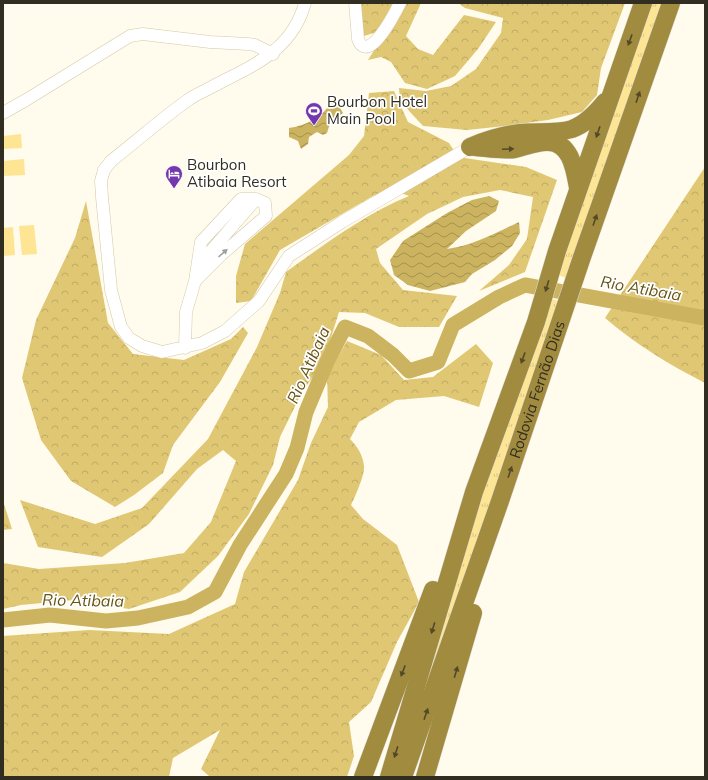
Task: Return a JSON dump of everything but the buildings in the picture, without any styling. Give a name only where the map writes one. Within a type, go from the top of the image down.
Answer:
[{"type":"highway","name":"Rodovia Fernão Dias","points":[[389,777],[474,492],[536,322],[557,251],[643,3]]},
{"type":"highway","name":"Rodovia Fernão Dias","points":[[404,777],[500,501],[582,257],[671,3]]},
{"type":"highway","points":[[470,147],[485,140],[501,136],[573,129],[585,123],[611,95]]},
{"type":"highway","points":[[470,147],[507,149],[552,142],[569,155],[573,164],[578,189]]},
{"type":"highway","points":[[363,777],[444,560],[474,492]]},
{"type":"highway","points":[[425,777],[482,582],[500,501]]},
{"type":"street","points":[[305,3],[302,14],[290,36],[272,54],[257,64],[188,100],[111,161],[104,170],[101,181],[111,290],[121,327],[129,338],[142,346],[162,352],[202,343],[225,331],[259,301],[289,256],[342,222],[470,147]]},
{"type":"street","points":[[355,3],[359,43],[366,46],[375,41],[383,33],[400,3]]},
{"type":"street","points":[[3,113],[130,36],[143,34],[248,44],[263,48],[272,54]]},
{"type":"street","points":[[185,348],[186,312],[198,266],[256,199],[265,203],[266,216],[222,254],[195,281]]},
{"type":"green space","points":[[360,3],[393,3],[377,32],[364,36]]},
{"type":"green space","points":[[404,3],[421,3],[406,36],[418,49],[433,55],[464,15],[496,22],[478,49],[455,76],[427,89],[405,83],[391,62],[381,57],[368,60]]},
{"type":"green space","points":[[458,3],[625,3],[601,68],[597,95],[582,112],[548,120],[467,130],[423,126],[400,101],[399,88],[426,91],[451,86],[476,69],[501,33],[503,18],[465,8]]},
{"type":"green space","points":[[650,3],[664,3],[566,278],[556,274]]},
{"type":"green space","points":[[394,91],[408,122],[449,143],[458,157],[526,167],[557,180],[525,272],[479,291],[509,265],[527,239],[533,197],[500,190],[463,197],[427,214],[376,249],[380,263],[403,290],[457,296],[439,327],[399,327],[365,313],[339,312],[323,363],[302,392],[280,437],[273,465],[249,514],[218,556],[180,592],[129,609],[74,600],[21,605],[3,609],[3,563],[39,569],[125,563],[184,553],[211,522],[236,461],[223,450],[197,469],[149,524],[102,557],[38,547],[20,500],[95,524],[142,508],[208,439],[257,347],[280,293],[286,272],[330,240],[393,203],[409,196],[393,190],[373,196],[280,250],[251,301],[236,303],[236,276],[245,244],[349,155],[364,136],[369,93]]},
{"type":"green space","points":[[21,134],[22,148],[3,149],[3,136]]},
{"type":"green space","points":[[24,159],[25,175],[3,176],[3,161]]},
{"type":"green space","points":[[705,167],[705,383],[653,354],[616,328],[605,318]]},
{"type":"green space","points":[[86,201],[108,323],[133,354],[184,360],[231,339],[243,327],[248,333],[220,382],[173,445],[163,473],[115,507],[71,481],[41,440],[22,378],[36,320],[75,238]]},
{"type":"green space","points":[[34,225],[37,254],[22,255],[19,226]]},
{"type":"green space","points":[[13,227],[15,255],[3,256],[3,228]]},
{"type":"green space","points":[[548,298],[559,301],[422,706],[408,724],[446,595]]},
{"type":"green space","points":[[347,341],[381,355],[404,380],[433,377],[476,344],[493,363],[479,407],[444,396],[396,400],[359,422],[350,439],[359,451],[364,466],[357,492],[351,505],[363,519],[397,545],[419,602],[397,642],[371,702],[349,722],[354,756],[347,777],[210,777],[201,769],[220,730],[173,758],[169,777],[3,777],[3,636],[89,630],[169,634],[235,604],[244,572],[298,480],[311,443],[328,407],[327,376]]},
{"type":"green space","points":[[3,501],[12,529],[3,530]]},
{"type":"water","name":"Bourbon Hotel Main Pool","points":[[330,103],[338,104],[343,113],[331,120],[327,133],[323,135],[317,132],[309,137],[308,144],[301,149],[298,141],[289,137],[289,128],[307,123],[318,117]]},
{"type":"water","points":[[489,196],[499,201],[496,211],[466,231],[447,249],[475,242],[519,222],[520,233],[512,246],[495,260],[472,274],[465,282],[430,291],[408,285],[394,275],[390,260],[403,241],[447,213],[472,200]]},
{"type":"waterway","name":"Rio Atibaia","points":[[3,620],[50,615],[106,621],[138,618],[188,607],[215,592],[240,545],[286,474],[297,448],[306,412],[327,362],[345,327],[368,336],[393,355],[409,371],[438,362],[453,325],[499,297],[525,285],[705,318]]},
{"type":"place","name":"Bourbon Hotel Main Pool","points":[[314,126]]},
{"type":"place","name":"Bourbon Atibaia Resort","points":[[174,189]]}]
